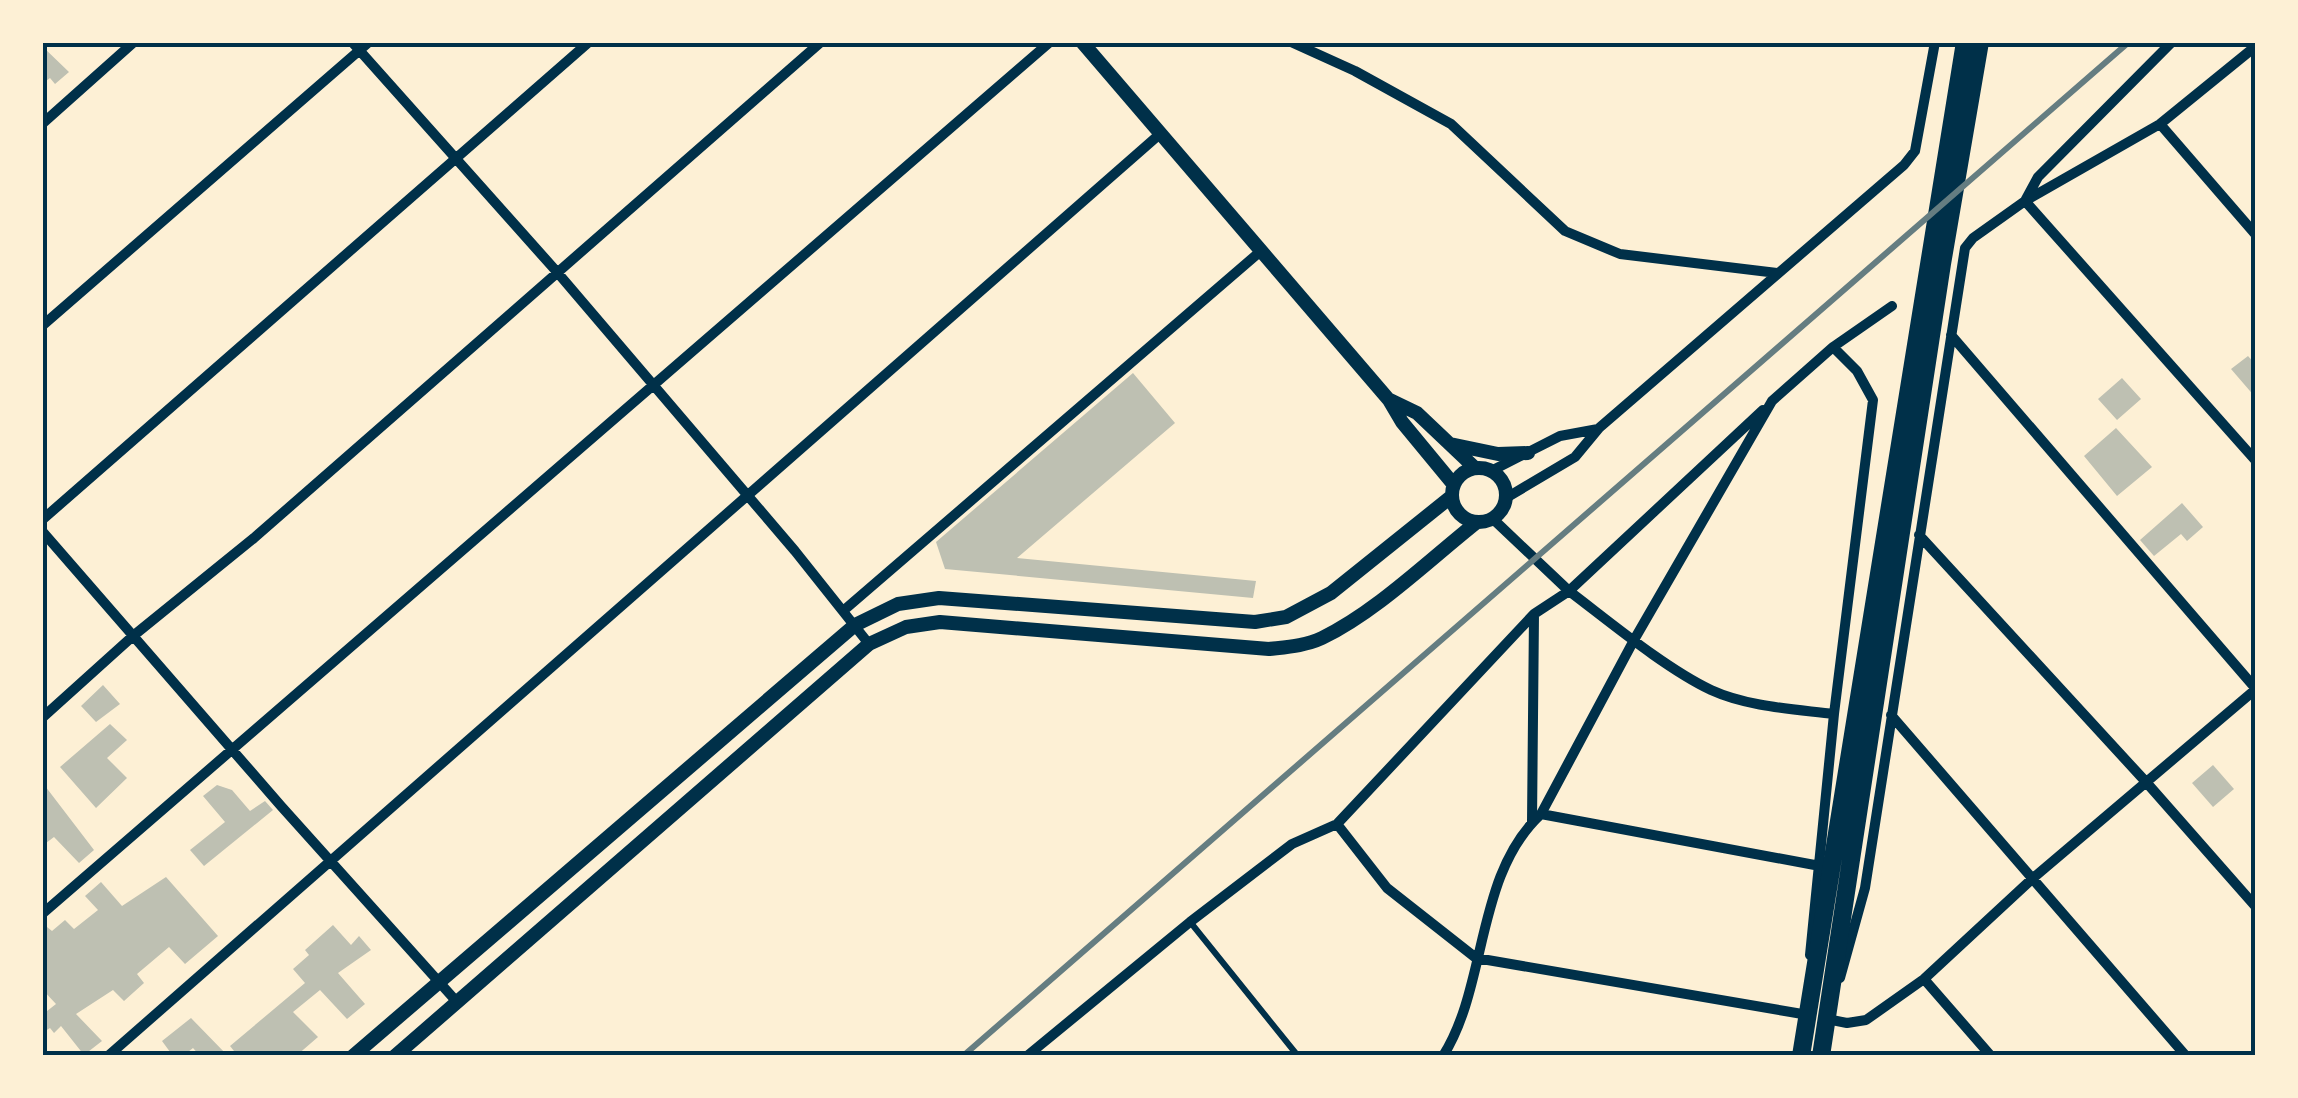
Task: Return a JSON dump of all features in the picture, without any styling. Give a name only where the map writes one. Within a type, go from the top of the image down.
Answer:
[{"type":"main road","points":[[1801,1056],[1965,42]]},
{"type":"main road","points":[[1822,1056],[1942,264],[1980,42]]},
{"type":"street","points":[[42,124],[134,42]]},
{"type":"street","points":[[42,326],[356,47],[369,42]]},
{"type":"street","points":[[42,520],[588,42]]},
{"type":"street","points":[[42,718],[821,42]]},
{"type":"street","points":[[42,914],[1050,42]]},
{"type":"street","points":[[1082,42],[1389,400],[1453,490],[1457,510],[1477,522]]},
{"type":"street","points":[[1291,42],[1355,71],[1451,124],[1565,231],[1620,254],[1778,273]]},
{"type":"street","points":[[1506,498],[1575,456],[1598,428],[1904,165],[1914,151],[1935,42]]},
{"type":"street","points":[[2026,201],[2038,177],[2172,42]]},
{"type":"street","points":[[1951,335],[2256,689],[2032,879],[1924,980],[1866,1020],[1847,1023],[1828,1019],[1865,888],[1951,335],[1965,248],[1973,238],[2026,201],[2160,124],[2256,46]]},
{"type":"street","points":[[356,47],[557,272],[869,644]]},
{"type":"street","points":[[2160,124],[2256,235]]},
{"type":"street","points":[[108,1056],[1161,133]]},
{"type":"street","points":[[2026,201],[2256,461]]},
{"type":"street","points":[[843,611],[1262,250]]},
{"type":"street","points":[[1026,1056],[1292,844],[1338,824],[1534,614],[1569,591],[1833,346],[1892,306]]},
{"type":"street","points":[[1338,824],[1387,888],[1476,958],[1808,1016],[1811,930],[1873,400],[1857,371],[1833,346]]},
{"type":"street","points":[[394,1056],[869,644],[906,627],[940,622],[1269,649],[1322,638],[1363,612],[1477,522],[1500,513],[1506,498],[1503,482],[1492,471],[1475,468],[1417,413],[1389,400]]},
{"type":"street","points":[[1444,1056],[1456,1036],[1496,890],[1508,862],[1772,401]]},
{"type":"street","points":[[1492,471],[1560,436],[1598,428]]},
{"type":"street","points":[[1448,443],[1498,454],[1528,453]]},
{"type":"street","points":[[353,1056],[854,625],[898,604],[939,598],[1255,622],[1286,617],[1331,594],[1453,490],[1462,474],[1475,468]]},
{"type":"street","points":[[1493,518],[1569,591],[1634,640],[1711,690],[1762,705],[1834,714]]},
{"type":"street","points":[[42,531],[457,1002]]},
{"type":"street","points":[[1920,535],[2256,908]]},
{"type":"street","points":[[1534,614],[1536,818]]},
{"type":"street","points":[[1892,715],[2186,1056]]},
{"type":"street","points":[[1536,818],[1820,866]]},
{"type":"street","points":[[1924,980],[1990,1056]]},
{"type":"street","points":[[1456,1036],[1459,1056]]},
{"type":"lane","points":[[1190,922],[1298,1056]]},
{"type":"building","points":[[42,46],[69,72],[55,84],[50,78],[42,84]]},
{"type":"building","points":[[2248,356],[2256,365],[2256,398],[2231,369]]},
{"type":"building","points":[[1133,373],[1175,423],[1017,558],[1256,581],[1253,598],[945,569],[936,542]]},
{"type":"building","points":[[2122,378],[2141,399],[2117,420],[2098,399]]},
{"type":"building","points":[[2116,428],[2152,467],[2117,496],[2084,456]]},
{"type":"building","points":[[2182,503],[2203,527],[2187,541],[2181,534],[2154,556],[2140,540]]},
{"type":"building","points":[[103,685],[120,704],[96,722],[81,706]]},
{"type":"building","points":[[110,724],[127,740],[107,758],[127,778],[96,808],[60,767]]},
{"type":"building","points":[[2213,765],[2234,789],[2213,807],[2192,783]]},
{"type":"building","points":[[42,782],[94,850],[79,863],[54,837],[42,846]]},
{"type":"building","points":[[217,785],[232,790],[250,811],[265,801],[273,810],[204,866],[190,850],[225,822],[203,796]]},
{"type":"building","points":[[166,877],[218,936],[185,964],[169,947],[137,974],[144,983],[124,1001],[113,990],[76,1014],[102,1041],[84,1055],[61,1026],[54,1033],[50,1028],[42,1033],[42,1015],[56,1004],[42,989],[42,923],[52,931],[65,920],[74,929],[98,910],[85,896],[101,882],[122,906]]},
{"type":"building","points":[[333,925],[351,945],[359,936],[371,950],[338,973],[365,1004],[347,1019],[320,990],[293,1012],[318,1037],[296,1056],[238,1056],[230,1046],[305,983],[293,969],[309,955],[305,950]]},
{"type":"building","points":[[191,1018],[228,1056],[200,1056],[193,1048],[183,1056],[173,1056],[162,1041]]},
{"type":"railway","points":[[963,1056],[2129,42]]}]
